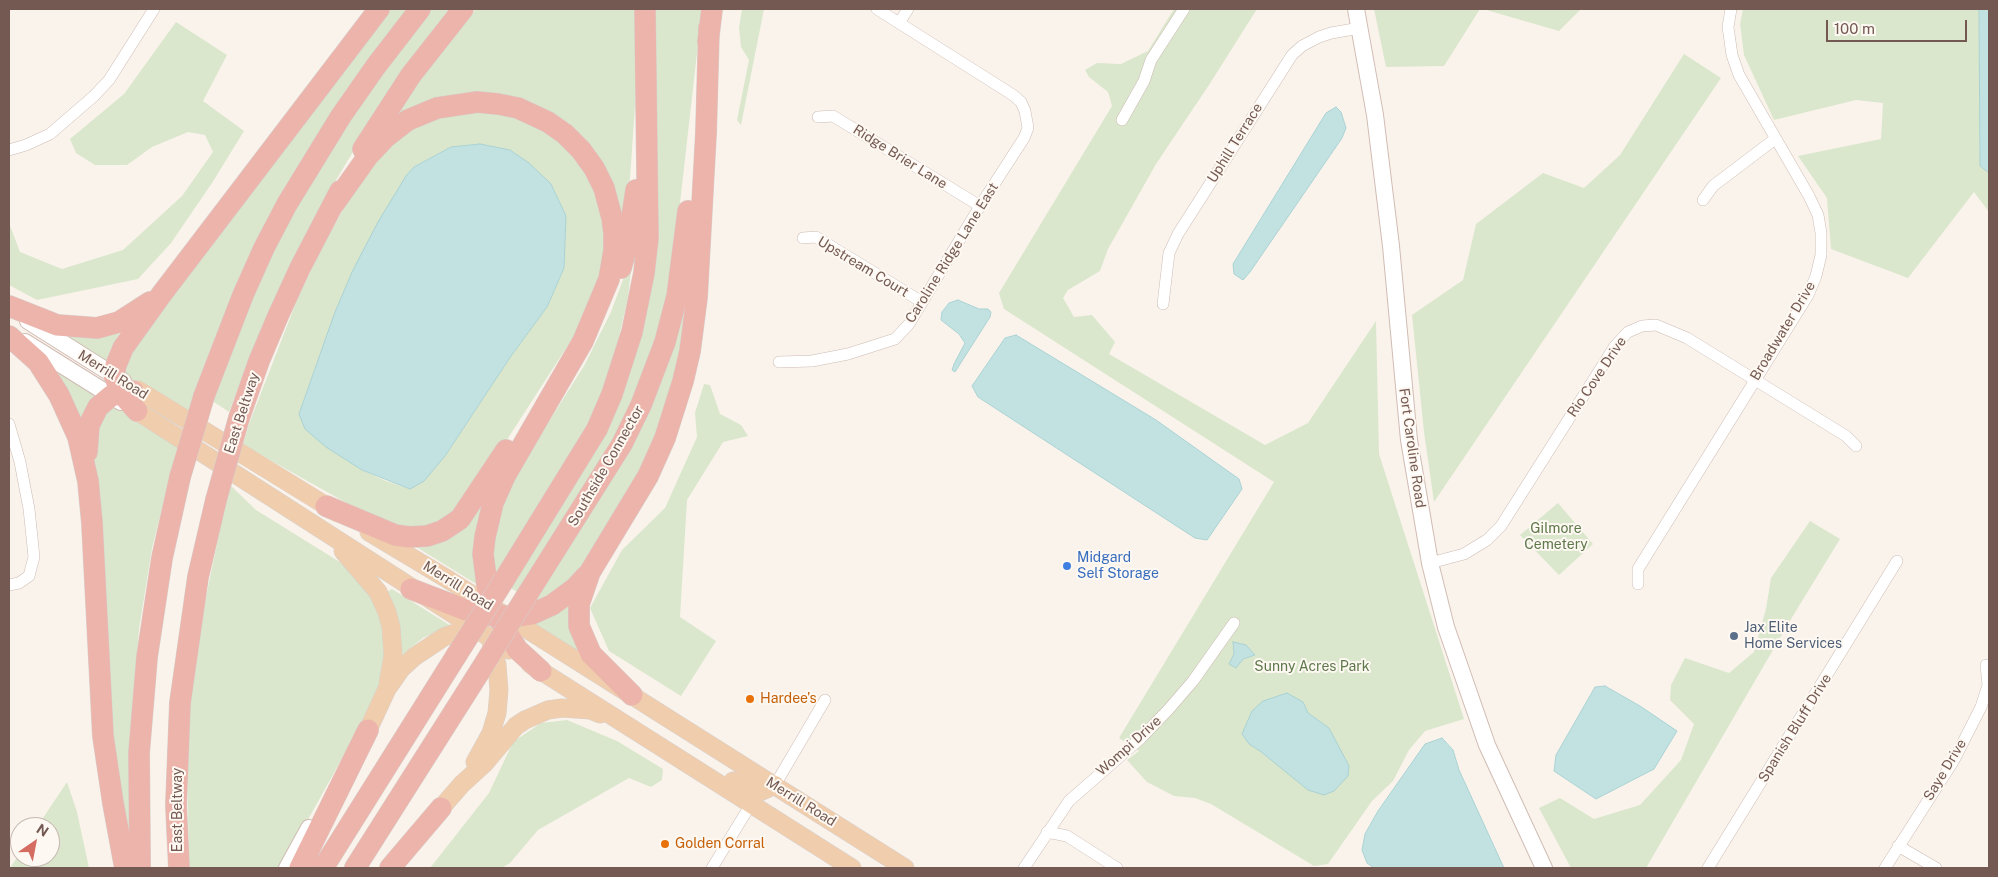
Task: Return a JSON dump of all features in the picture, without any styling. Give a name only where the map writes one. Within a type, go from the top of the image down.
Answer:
[{"type":"highway","points":[[125,868],[103,736],[88,481],[87,443],[89,425],[98,407],[124,393],[116,365],[123,348],[149,314],[160,295],[379,9]]},
{"type":"highway","points":[[140,868],[138,821],[139,753],[146,657],[162,558],[180,477],[204,396],[247,287],[264,248],[287,204],[341,116],[376,66],[420,9]]},
{"type":"highway","name":"East Beltway","points":[[179,868],[176,805],[180,704],[198,577],[216,500],[240,418],[259,361],[278,316],[300,268],[355,160],[411,75],[463,9]]},
{"type":"highway","name":"Southside Connector","points":[[323,868],[597,429],[625,359],[644,273],[648,238],[645,9]]},
{"type":"highway","points":[[492,623],[532,614],[552,605],[575,588],[590,572],[648,476],[675,410],[690,351],[696,297],[711,19]]},
{"type":"highway","name":"Southside Connector","points":[[355,868],[622,444],[641,405],[665,342],[677,296],[711,19]]},
{"type":"highway","points":[[334,204],[368,156],[386,137],[408,120],[437,108],[477,102],[498,104],[530,113],[565,134],[581,150],[594,168],[604,188],[612,218],[614,250],[609,279],[583,341],[523,443],[493,503],[484,537],[483,554],[492,623]]},
{"type":"highway","points":[[493,503],[593,339],[606,311],[628,243],[635,209],[639,148],[646,118]]},
{"type":"highway","points":[[9,307],[57,326],[97,328],[119,322],[160,295]]},
{"type":"highway","points":[[326,506],[395,535],[409,538],[427,536],[451,526],[467,510],[598,306]]},
{"type":"highway","points":[[9,336],[38,362],[59,395],[78,437],[88,481]]},
{"type":"highway","points":[[590,572],[579,604],[579,626],[583,639],[592,654],[632,695]]},
{"type":"highway","points":[[412,589],[492,623],[541,671]]},
{"type":"highway","points":[[300,868],[368,730]]},
{"type":"highway","points":[[390,868],[441,808]]},
{"type":"main road","name":"Merrill Road","points":[[124,393],[326,506],[449,580],[492,623],[572,657],[905,868]]},
{"type":"main road","name":"Merrill Road","points":[[124,393],[331,536],[412,589]]},
{"type":"main road","points":[[331,536],[378,592],[387,612],[391,627],[393,655],[387,689]]},
{"type":"main road","points":[[368,730],[387,689],[401,669],[414,657],[430,646],[458,632],[492,623],[499,690],[497,712],[491,733],[462,784]]},
{"type":"main road","name":"Merrill Road","points":[[541,671],[852,868]]},
{"type":"main road","points":[[541,671],[584,687],[742,787],[753,791],[762,791],[774,785]]},
{"type":"main road","points":[[441,808],[462,784],[485,763],[516,726],[525,720],[548,710],[562,708],[590,710],[628,726]]},
{"type":"main road","points":[[751,804],[772,799],[789,804],[875,849]]},
{"type":"street","points":[[9,150],[26,145],[50,134],[94,96],[109,80],[154,9]]},
{"type":"street","points":[[877,9],[899,23],[908,9]]},
{"type":"street","points":[[1122,120],[1144,81],[1151,60],[1184,9]]},
{"type":"street","name":"Fort Caroline Road","points":[[1356,9],[1375,115],[1391,246],[1408,440],[1430,563],[1446,627],[1487,745],[1544,868]]},
{"type":"street","name":"Broadwater Drive","points":[[1638,584],[1638,569],[1808,295],[1816,276],[1821,255],[1821,232],[1818,215],[1798,174],[1739,75],[1732,55],[1728,27],[1731,9]]},
{"type":"street","name":"Caroline Ridge Lane East","points":[[779,362],[812,361],[848,354],[895,339],[909,324],[980,206],[1024,138],[1028,128],[1025,111],[1021,102],[1013,95],[899,23]]},
{"type":"street","name":"Uphill Terrace","points":[[1163,304],[1170,254],[1178,234],[1292,55],[1302,46],[1318,37],[1360,28]]},
{"type":"street","name":"Ridge Brier Lane","points":[[818,117],[833,116],[980,206]]},
{"type":"street","points":[[1703,200],[1712,186],[1775,138]]},
{"type":"street","name":"Upstream Court","points":[[803,238],[816,237],[922,302]]},
{"type":"street","name":"Merrill Road","points":[[9,307],[124,393]]},
{"type":"street","name":"Rio Cove Drive","points":[[1430,563],[1464,554],[1487,540],[1501,526],[1615,346],[1628,332],[1642,326],[1656,325],[1673,331],[1755,379],[1846,436],[1856,446]]},
{"type":"street","name":"Merrill Road","points":[[9,331],[124,393]]},
{"type":"street","points":[[9,424],[22,472],[29,509],[34,556],[29,576],[19,583],[9,585]]},
{"type":"street","name":"Spanish Bluff Drive","points":[[1708,868],[1897,561]]},
{"type":"street","name":"Wompi Drive","points":[[1024,868],[1068,801],[1140,738],[1168,710],[1234,623]]},
{"type":"street","name":"Saye Drive","points":[[1885,868],[1985,709],[1988,685],[1986,665]]},
{"type":"street","points":[[774,785],[825,700]]},
{"type":"street","points":[[287,868],[331,788],[368,730]]},
{"type":"street","points":[[712,868],[751,804]]},
{"type":"street","points":[[398,868],[441,808]]},
{"type":"street","points":[[1047,832],[1066,836],[1118,868]]},
{"type":"street","points":[[1898,846],[1936,868]]},
{"type":"green space","points":[[383,9],[407,9],[344,93],[284,188],[239,277],[187,415],[121,373],[120,365]]},
{"type":"green space","points":[[426,9],[454,9],[371,122],[330,190],[250,357],[229,412],[211,400],[226,355],[295,199]]},
{"type":"green space","points":[[476,9],[636,9],[636,93],[628,206],[623,231],[605,177],[507,100],[390,124],[421,78]]},
{"type":"green space","points":[[652,9],[702,9],[679,212],[662,323],[621,429],[519,593],[509,587],[629,366]]},
{"type":"green space","points":[[742,9],[764,9],[741,125],[737,120],[749,60],[741,47],[739,28]]},
{"type":"green space","name":"Sunny Acres Park","points":[[1174,9],[1257,9],[1156,164],[1108,249],[1100,271],[1068,290],[1063,298],[1074,317],[1092,315],[1115,342],[1109,354],[1265,445],[1308,423],[1376,321],[1379,454],[1464,719],[1425,731],[1409,750],[1393,781],[1372,801],[1328,864],[1314,866],[1211,804],[1195,798],[1174,796],[1147,782],[1127,760],[1139,751],[1119,738],[1274,482],[1004,309],[999,293],[1112,106],[1108,92],[1089,77],[1085,70],[1097,63],[1121,64],[1148,51]]},
{"type":"green space","points":[[1374,9],[1480,9],[1444,66],[1386,67]]},
{"type":"green space","points":[[1483,9],[1581,9],[1559,31]]},
{"type":"green space","points":[[1743,9],[1979,9],[1980,166],[1989,173],[1989,212],[1974,192],[1908,278],[1831,249],[1827,198],[1798,156],[1881,139],[1883,103],[1856,100],[1774,120],[1744,55],[1740,24]]},
{"type":"green space","points":[[176,22],[227,55],[203,101],[244,131],[212,183],[171,243],[138,279],[37,300],[9,285],[9,223],[20,252],[62,269],[123,250],[182,196],[213,152],[205,135],[188,132],[152,147],[127,165],[95,165],[76,153],[70,139],[124,94]]},
{"type":"green space","points":[[1684,54],[1721,78],[1434,502],[1424,432],[1412,315],[1463,280],[1476,224],[1543,173],[1584,188],[1620,155]]},
{"type":"green space","points":[[501,109],[557,134],[598,186],[607,261],[579,328],[492,463],[453,517],[416,530],[379,521],[243,445],[249,424],[297,300],[321,249],[370,162],[418,120]],"holes":[[[480,144],[551,184],[566,216],[564,268],[547,307],[511,356],[445,456],[410,489],[362,470],[299,414],[317,362],[407,176],[414,167],[451,147]]]},
{"type":"green space","points":[[632,261],[628,297],[613,364],[590,420],[491,582],[489,544],[513,478],[584,366],[611,312],[627,269]]},
{"type":"green space","points":[[688,279],[686,338],[653,452],[579,576],[531,607],[576,536]]},
{"type":"green space","points":[[125,324],[111,348],[106,362],[62,334]]},
{"type":"green space","points":[[43,363],[102,396],[82,429]]},
{"type":"green space","points":[[704,384],[710,385],[720,414],[741,425],[748,436],[723,442],[687,500],[680,617],[716,641],[681,696],[609,651],[590,608],[622,550],[665,508],[697,437],[695,413]]},
{"type":"green space","points":[[113,403],[178,445],[152,548],[139,629],[129,763],[132,868],[108,741],[92,428]]},
{"type":"green space","points":[[231,486],[256,510],[343,564],[380,606],[388,634],[383,685],[281,868],[189,868],[187,771],[194,655],[225,505]]},
{"type":"green space","points":[[481,503],[482,508],[476,533],[478,585],[413,545]]},
{"type":"green space","name":"Gilmore Cemetery","points":[[1558,503],[1593,544],[1559,575],[1520,535]]},
{"type":"green space","points":[[1810,521],[1840,539],[1791,619],[1646,868],[1571,868],[1539,808],[1560,798],[1594,819],[1640,805],[1681,760],[1694,724],[1670,700],[1671,685],[1685,658],[1729,673],[1754,652],[1766,609],[1771,578]]},
{"type":"green space","points":[[392,589],[451,626],[423,638],[399,657],[385,593]]},
{"type":"green space","points":[[570,603],[582,654],[531,623]]},
{"type":"green space","points":[[567,720],[617,741],[663,769],[662,780],[651,787],[629,778],[538,830],[510,863],[502,868],[430,868],[489,793],[513,742],[541,723]]},
{"type":"green space","points":[[67,782],[77,812],[89,868],[10,868],[60,867],[60,817],[44,817]]},
{"type":"water","points":[[1979,9],[1989,9],[1989,173],[1980,166]]},
{"type":"water","points":[[1336,107],[1341,112],[1346,128],[1342,138],[1243,280],[1234,274],[1233,264],[1326,113]]},
{"type":"water","points":[[480,144],[510,150],[529,163],[551,184],[566,216],[564,268],[547,307],[511,356],[445,456],[424,481],[410,489],[362,470],[326,447],[305,429],[299,414],[335,312],[353,270],[378,222],[406,176],[414,167],[451,147]]},
{"type":"water","points":[[958,300],[979,309],[988,309],[991,312],[990,317],[955,372],[952,370],[954,364],[965,343],[959,334],[941,320],[942,312],[949,303]]},
{"type":"water","points":[[1016,335],[1156,420],[1239,479],[1242,489],[1207,540],[1195,538],[978,397],[972,386],[1005,338]]},
{"type":"water","points":[[1233,642],[1246,645],[1255,655],[1243,659],[1236,668],[1229,664],[1234,654]]},
{"type":"water","points":[[1605,686],[1640,706],[1677,731],[1654,769],[1596,799],[1554,771],[1556,755],[1595,687]]},
{"type":"water","points":[[1287,693],[1303,702],[1308,713],[1329,728],[1349,766],[1348,776],[1334,791],[1324,795],[1308,790],[1249,744],[1242,734],[1252,711],[1263,701]]},
{"type":"water","points":[[1442,738],[1453,750],[1459,770],[1504,868],[1374,868],[1367,863],[1362,850],[1365,834],[1378,811],[1425,744]]},
{"type":"place","name":"Midgard Self Storage","points":[[1067,566]]},
{"type":"place","name":"Jax Elite Home Services","points":[[1734,636]]},
{"type":"place","name":"Hardee's","points":[[750,699]]},
{"type":"place","name":"Golden Corral","points":[[665,844]]}]
